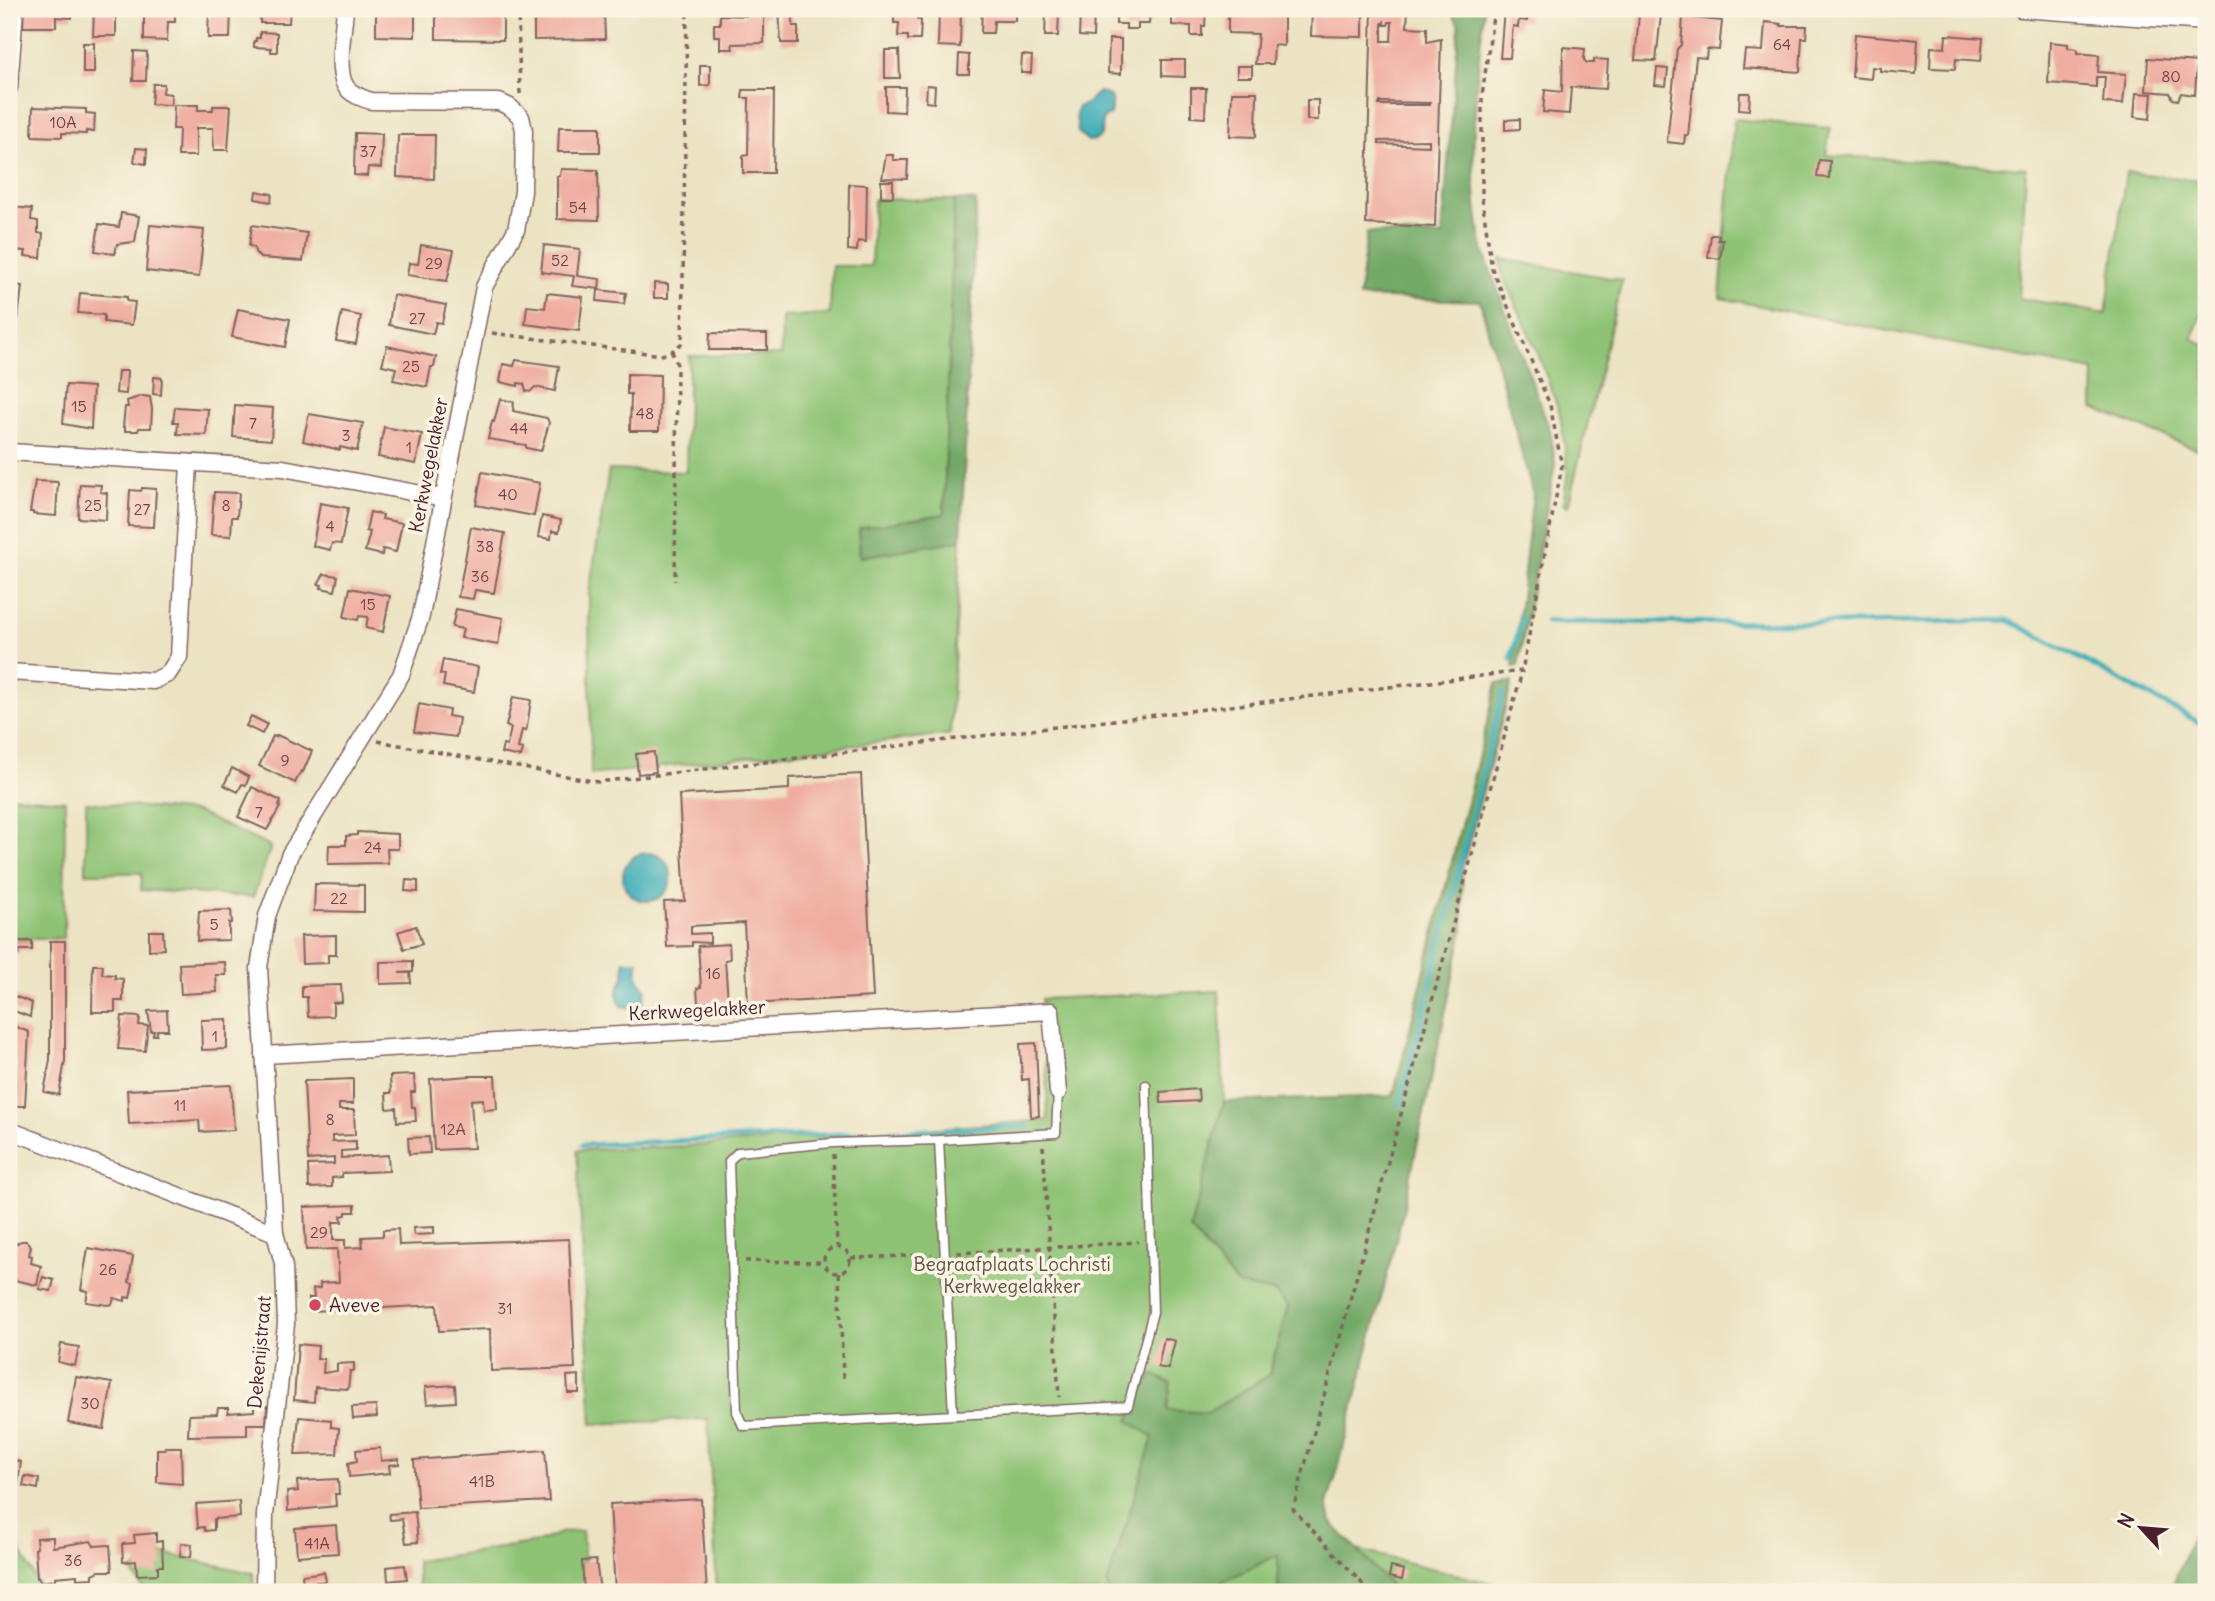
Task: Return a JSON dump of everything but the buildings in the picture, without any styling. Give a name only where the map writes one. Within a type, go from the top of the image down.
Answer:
[{"type":"street","points":[[9,88],[15,9]]},
{"type":"street","points":[[345,9],[341,75],[347,88],[357,96],[371,100],[499,102],[510,107],[520,117]]},
{"type":"street","points":[[2021,9],[2206,22]]},
{"type":"street","name":"Kerkwegelakker","points":[[275,1233],[259,968],[267,916],[290,854],[401,675],[421,616],[484,287],[516,230],[523,192],[524,130],[520,117]]},
{"type":"street","points":[[9,452],[283,468],[443,498]]},
{"type":"street","points":[[9,672],[153,681],[168,674],[179,657],[189,463]]},
{"type":"street","name":"Kerkwegelakker","points":[[264,1055],[1051,1011],[1058,1092]]},
{"type":"street","points":[[9,1130],[275,1233]]},
{"type":"street","name":"Dekenijstraat","points":[[264,1592],[265,1515],[286,1324],[284,1267],[275,1233]]},
{"type":"lane","points":[[1058,1092],[1056,1133],[832,1143],[738,1152],[729,1161],[737,1412],[743,1426],[1128,1406],[1153,1312],[1146,1085]]},
{"type":"lane","points":[[939,1140],[953,1415]]},
{"type":"path","points":[[518,9],[520,117]]},
{"type":"path","points":[[476,331],[662,355],[682,343],[687,9]]},
{"type":"path","points":[[1370,1592],[1293,1509],[1522,671],[1562,466],[1550,405],[1492,269],[1482,199],[1482,96],[1494,9]]},
{"type":"path","points":[[672,351],[677,365],[675,581]]},
{"type":"path","points":[[363,738],[598,782],[1522,671]]},
{"type":"path","points":[[1042,1134],[1060,1409]]},
{"type":"path","points":[[832,1143],[837,1246]]},
{"type":"path","points":[[851,1258],[1151,1241]]},
{"type":"path","points":[[837,1246],[847,1250],[851,1258],[849,1266],[839,1273],[827,1269],[824,1262],[825,1253],[837,1246]]},
{"type":"path","points":[[732,1261],[824,1262]]},
{"type":"path","points":[[839,1273],[843,1378]]},
{"type":"green space","points":[[1450,9],[1484,9],[1474,131],[1478,223],[1484,253],[1551,433],[1555,464],[1518,666],[1513,667],[1533,494],[1480,301],[1359,297],[1367,232],[1442,236],[1459,25]]},
{"type":"green space","points":[[1734,119],[1830,128],[1826,155],[2026,168],[2019,298],[2106,314],[2126,172],[2206,181],[2206,302],[2192,338],[2206,346],[2206,453],[2093,408],[2094,371],[1720,298]]},
{"type":"green space","points":[[874,199],[954,200],[944,514],[859,529],[860,557],[961,540],[950,734],[591,775],[589,593],[609,470],[686,472],[689,356],[781,355],[782,317],[830,314],[832,266],[871,266]]},
{"type":"green space","points":[[954,200],[976,201],[961,540],[860,557],[859,528],[944,514]]},
{"type":"green space","points":[[1501,259],[1622,280],[1568,506],[1563,504],[1568,470],[1560,414],[1538,353],[1502,274]]},
{"type":"green space","points":[[1512,682],[1462,869],[1463,930],[1402,1216],[1327,1503],[1331,1522],[1397,1592],[1278,1592],[1278,1555],[1201,1592],[1110,1592],[1107,1585],[1153,1437],[1129,1421],[1152,1374],[1171,1383],[1167,1410],[1207,1413],[1269,1375],[1288,1307],[1275,1292],[1238,1285],[1190,1229],[1224,1102],[1393,1096],[1497,683]]},
{"type":"green space","points":[[9,796],[65,801],[64,938],[9,940]]},
{"type":"green space","points":[[86,802],[196,812],[271,847],[253,897],[141,890],[142,873],[86,873]]},
{"type":"green space","name":"Begraafplaats Lochristi Kerkwegelakker","points":[[1219,991],[1224,1102],[1190,1229],[1238,1285],[1275,1292],[1288,1306],[1269,1375],[1207,1413],[1166,1410],[1154,1437],[1107,1585],[1110,1592],[717,1592],[708,1419],[592,1424],[577,1150],[688,1146],[1048,1120],[1041,999]]},
{"type":"green space","points":[[2206,1502],[2206,1592],[2170,1592]]},
{"type":"green space","points":[[9,1530],[43,1592],[9,1592]]},
{"type":"green space","points":[[582,1531],[587,1592],[419,1592],[416,1561],[538,1542],[563,1532]]},
{"type":"green space","points":[[1357,1550],[1527,1592],[1397,1592]]},
{"type":"green space","points":[[156,1552],[253,1573],[255,1592],[145,1592],[132,1571]]},
{"type":"green space","points":[[1278,1554],[1278,1592],[1201,1592]]},
{"type":"water","points":[[1099,92],[1108,95],[1112,100],[1110,115],[1103,118],[1098,139],[1088,141],[1078,132],[1076,114],[1078,107],[1086,104]]},
{"type":"water","points":[[647,853],[656,854],[664,860],[670,868],[670,886],[664,894],[656,900],[647,901],[638,900],[630,894],[624,886],[623,877],[624,868],[630,860],[638,854]]},
{"type":"water","points":[[624,961],[638,961],[638,979],[646,989],[643,1003],[632,1008],[622,1006],[617,996],[624,977]]},
{"type":"waterway","points":[[1511,659],[1522,618]]},
{"type":"waterway","points":[[1546,622],[1866,623],[2008,620],[2206,726]]},
{"type":"waterway","points":[[1400,1105],[1503,693]]},
{"type":"waterway","points":[[582,1145],[1029,1126]]},
{"type":"place","name":"Aveve","points":[[315,1305]]}]
